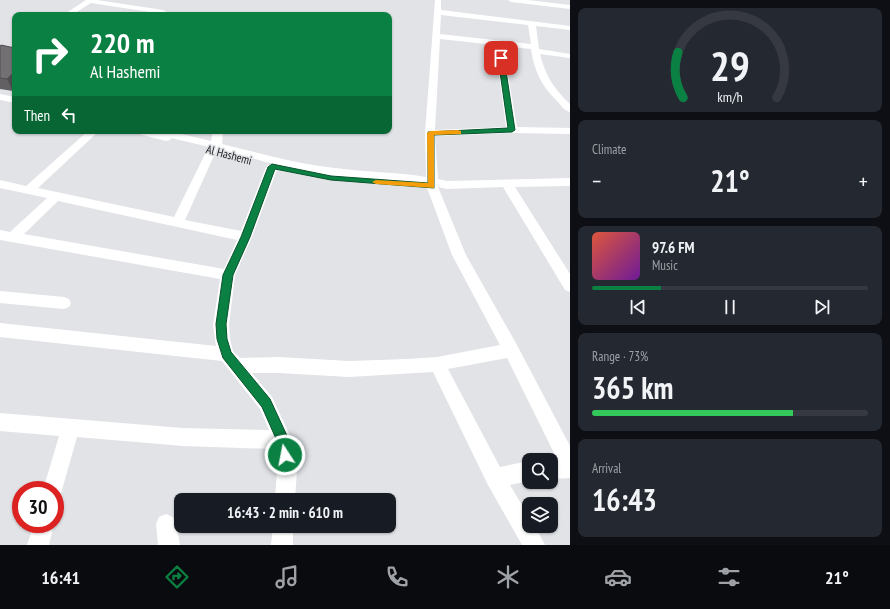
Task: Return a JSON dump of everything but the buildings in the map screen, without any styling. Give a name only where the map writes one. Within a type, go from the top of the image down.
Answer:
[{"type":"street","points":[[72,12],[90,0],[153,12]]},
{"type":"street","points":[[438,0],[430,133],[434,184],[459,255],[511,350],[570,467],[558,468]]},
{"type":"street","points":[[511,0],[538,16],[570,28]]},
{"type":"street","points":[[153,3],[162,12]]},
{"type":"street","points":[[437,12],[538,16],[570,7]]},
{"type":"street","points":[[538,16],[536,49],[538,66],[546,83],[570,109]]},
{"type":"street","points":[[436,36],[499,43],[570,56]]},
{"type":"street","points":[[499,43],[512,130]]},
{"type":"street","points":[[0,97],[12,99]]},
{"type":"street","points":[[430,133],[512,130],[570,131]]},
{"type":"street","points":[[30,189],[91,134]]},
{"type":"street","name":"Al Hashemi","points":[[152,134],[340,176]]},
{"type":"street","name":"Al Hashemi","points":[[167,134],[272,167],[340,176],[434,184],[565,182]]},
{"type":"street","points":[[178,223],[214,148],[217,134]]},
{"type":"street","points":[[272,167],[245,237],[228,275],[221,324],[222,339],[231,360],[266,403],[283,440],[287,470],[285,493]]},
{"type":"street","points":[[565,182],[570,194]]},
{"type":"street","points":[[0,184],[30,189],[245,237]]},
{"type":"street","points":[[507,184],[570,286]]},
{"type":"street","points":[[6,236],[56,196]]},
{"type":"street","points":[[6,236],[228,275]]},
{"type":"street","points":[[0,297],[64,303]]},
{"type":"street","points":[[0,330],[231,360],[349,370],[438,364],[511,350]]},
{"type":"street","points":[[438,364],[495,478],[534,545]]},
{"type":"street","points":[[0,422],[183,437],[283,440]]},
{"type":"street","points":[[55,481],[70,428]]},
{"type":"street","points":[[495,478],[522,472]]},
{"type":"street","points":[[166,524],[169,545]]},
{"type":"street","points":[[38,545],[41,533]]},
{"type":"street","points":[[282,545],[283,533]]},
{"type":"slow traffic","points":[[376,182],[432,186],[430,181],[430,133],[458,132]]},
{"type":"route","points":[[285,455],[283,440],[266,403],[226,354],[222,339],[221,324],[228,275],[245,237],[272,167],[331,178],[432,186],[430,181],[430,133],[512,130],[501,58]]}]
